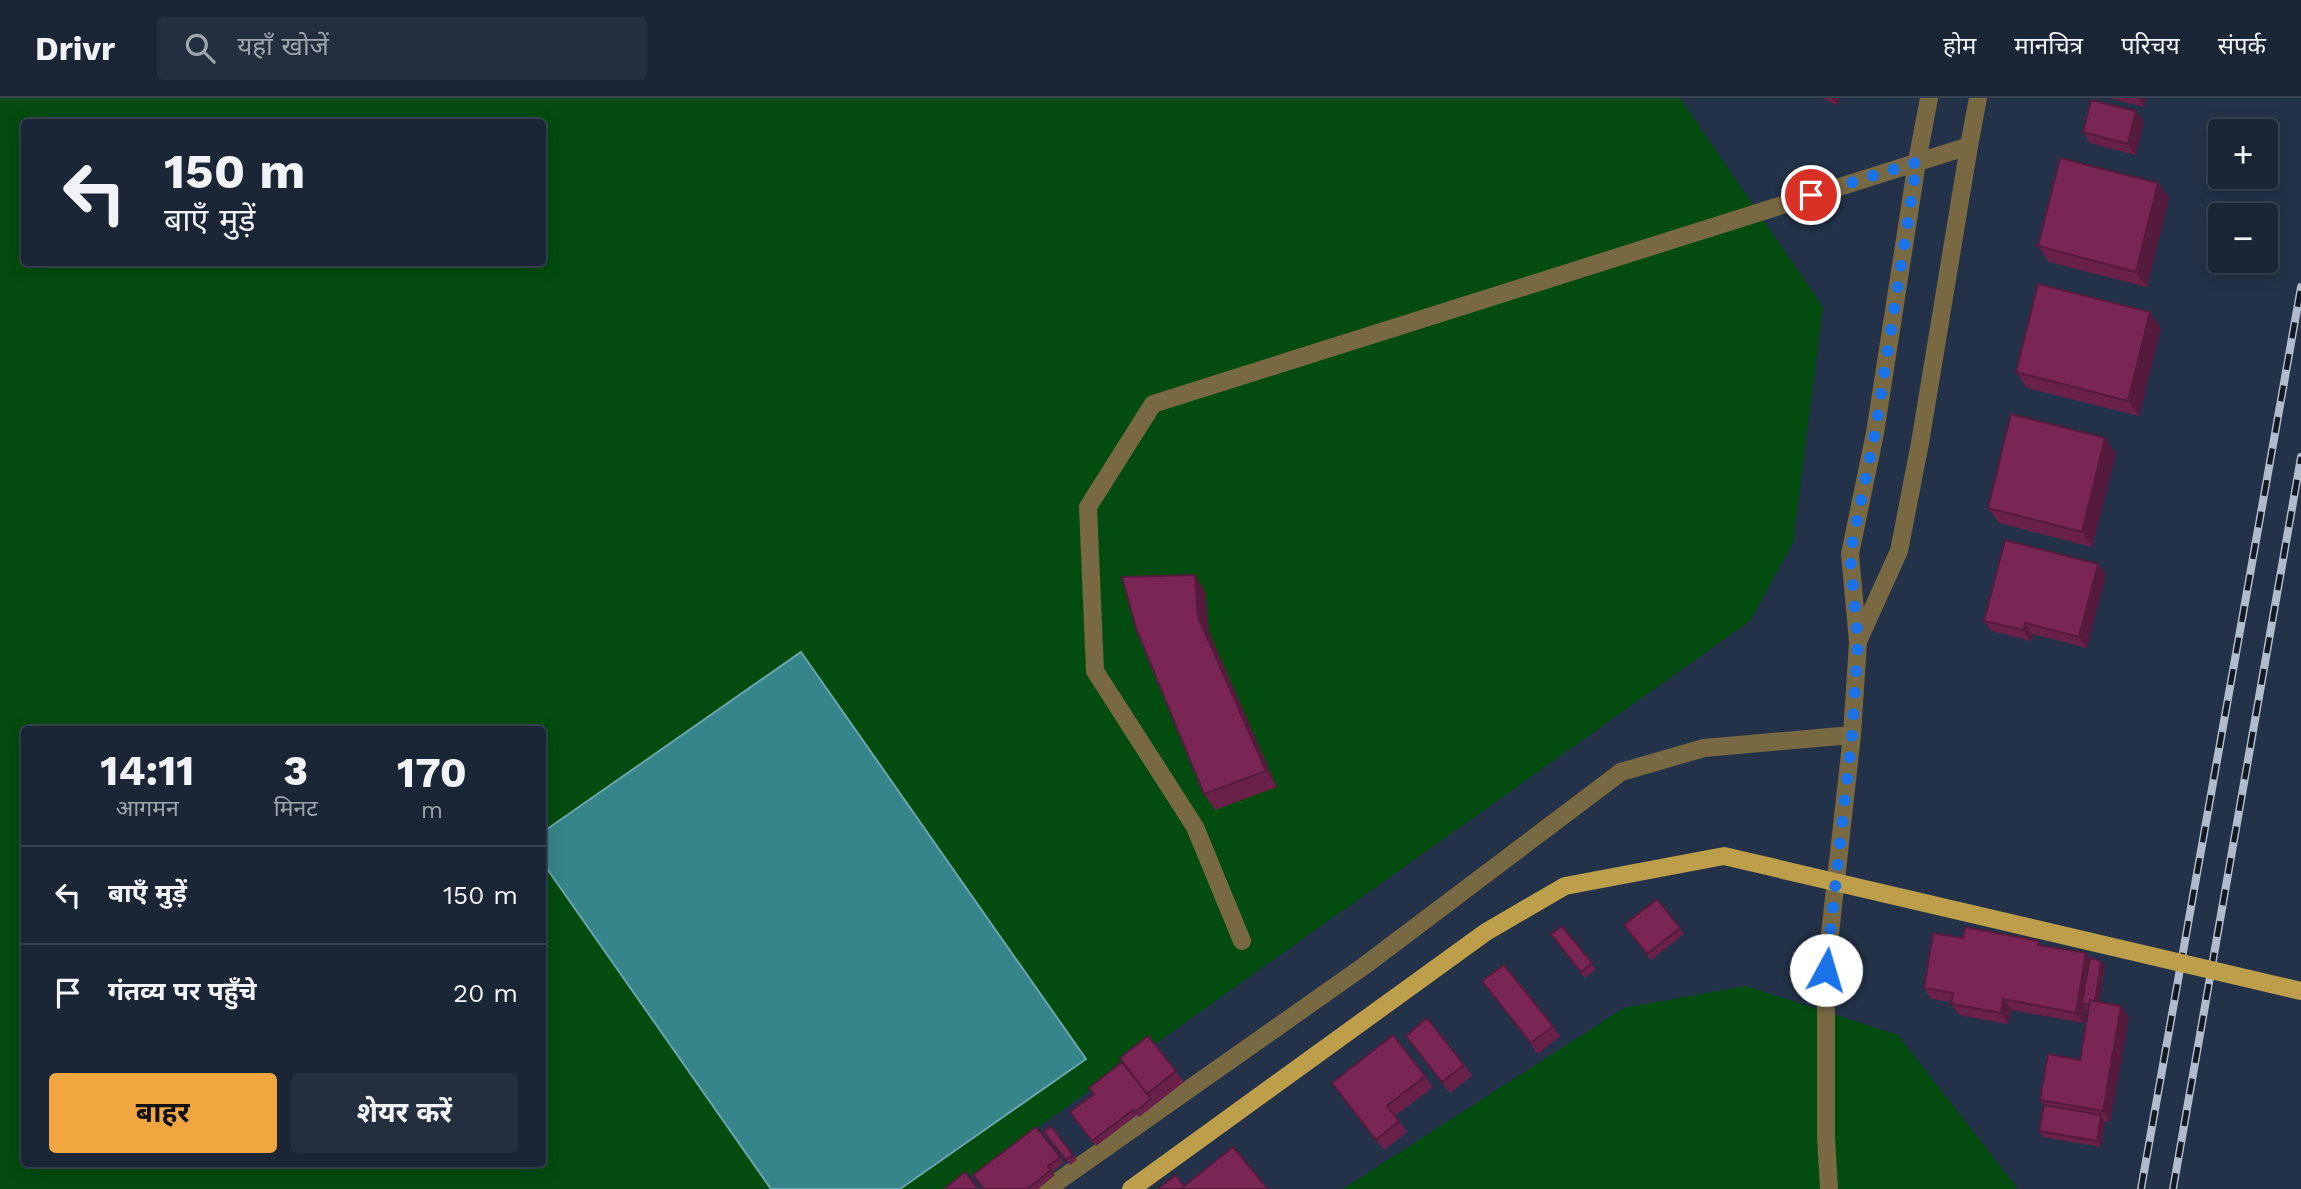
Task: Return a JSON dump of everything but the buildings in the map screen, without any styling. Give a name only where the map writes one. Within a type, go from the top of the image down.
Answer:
[{"type":"main road","points":[[1131,1189],[1486,932],[1565,886],[1724,856],[2301,991]]},
{"type":"street","points":[[1829,1189],[1826,1137],[1826,970],[1852,735],[1858,642],[1850,554],[1875,433],[1929,98]]},
{"type":"street","points":[[1858,642],[1899,551],[1920,443],[1978,98]]},
{"type":"street","points":[[1242,941],[1195,827],[1095,671],[1088,507],[1153,404],[1969,146]]},
{"type":"street","points":[[1047,1189],[1364,966],[1621,772],[1704,748],[1852,735]]},
{"type":"green space","points":[[0,98],[1680,98],[1823,307],[1793,543],[1750,621],[951,1189],[0,1189]]},
{"type":"green space","points":[[1746,986],[1898,1035],[2018,1189],[1343,1189],[1624,1008]]},
{"type":"shaded area","points":[[801,652],[1086,1059],[900,1189],[771,1189],[546,867],[546,830]]},
{"type":"railway","points":[[2141,1189],[2301,287]]},
{"type":"railway","points":[[2173,1189],[2301,457]]},
{"type":"route","points":[[1811,195],[1917,162],[1875,433],[1850,554],[1858,642],[1852,735],[1826,970]]}]
